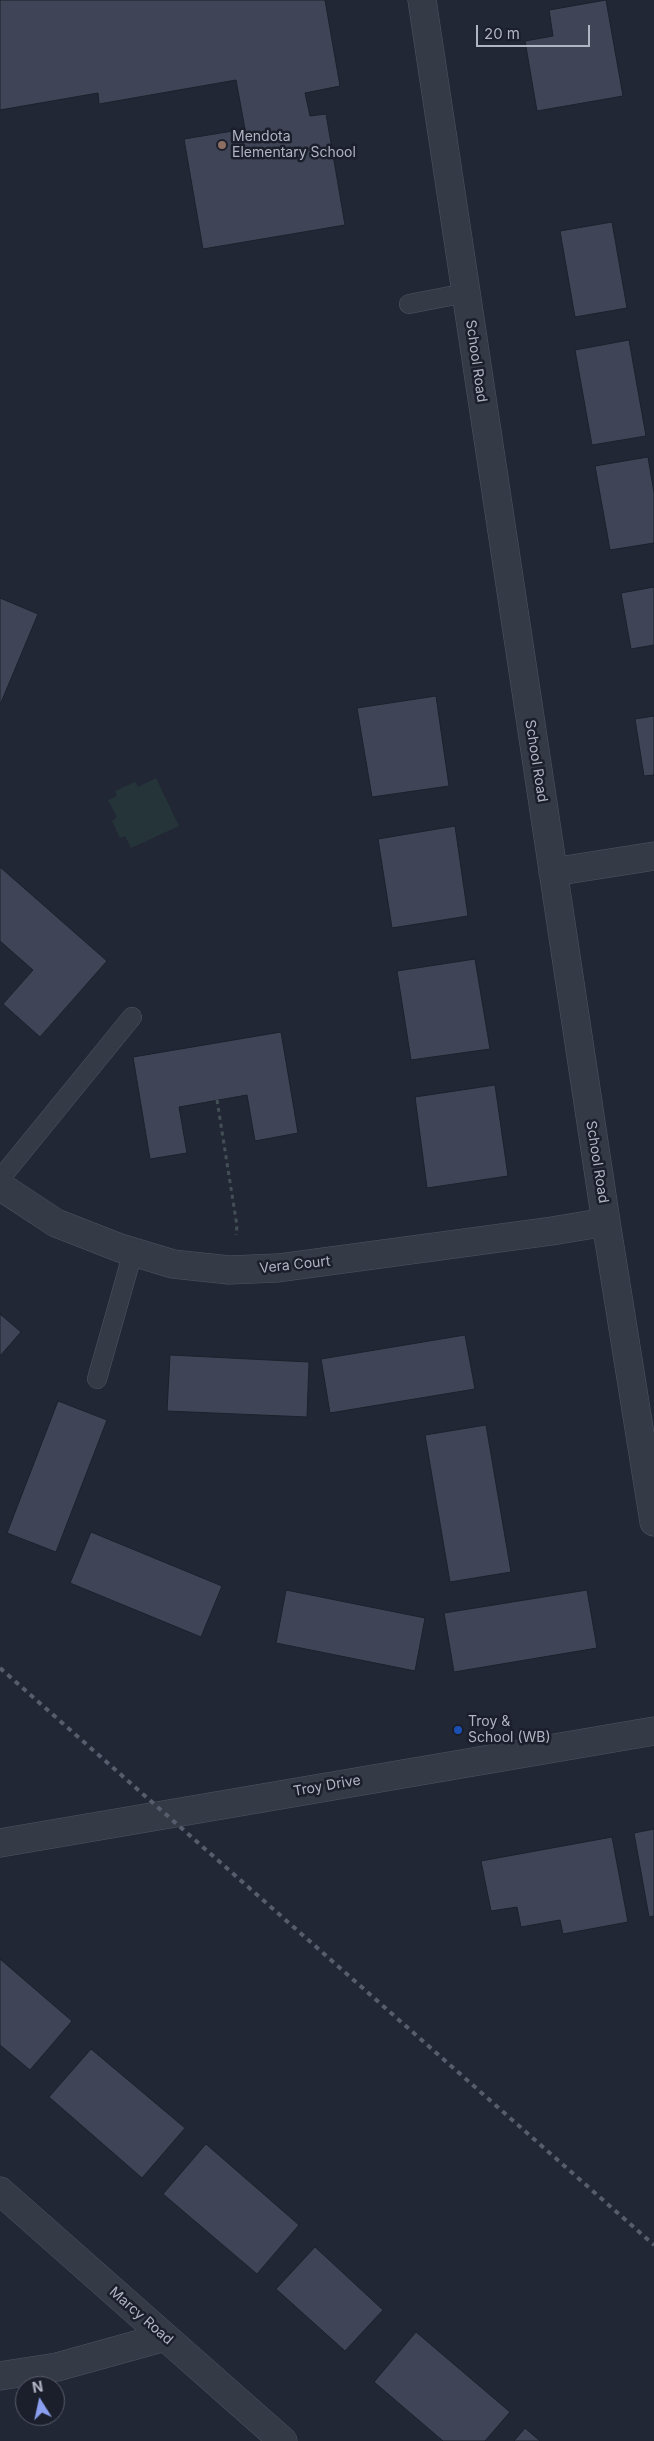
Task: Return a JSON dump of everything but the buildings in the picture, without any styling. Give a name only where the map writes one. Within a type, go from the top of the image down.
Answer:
[{"type":"street","name":"School Road","points":[[422,0],[606,1222],[654,1522]]},
{"type":"street","points":[[553,872],[654,856]]},
{"type":"street","name":"Vera Court","points":[[0,1186],[56,1223],[134,1252],[173,1264],[229,1270],[278,1268],[606,1222]]},
{"type":"street","name":"Troy Drive","points":[[0,1844],[654,1731]]},
{"type":"street","name":"Marcy Road","points":[[0,2192],[283,2441]]},
{"type":"street","points":[[0,2376],[57,2367],[165,2337]]},
{"type":"lane","points":[[409,304],[466,293]]},
{"type":"lane","points":[[0,1179],[132,1017]]},
{"type":"lane","points":[[97,1379],[134,1252]]},
{"type":"path","points":[[217,1100],[237,1226],[235,1245]]},
{"type":"shaded area","points":[[156,778],[179,826],[131,848],[125,836],[120,838],[112,821],[117,817],[108,800],[117,796],[115,791],[135,782],[138,787]]},
{"type":"railway","points":[[0,1668],[654,2245]]},
{"type":"place","name":"Mendota Elementary School","points":[[222,145]]},
{"type":"place","name":"Troy & School (WB)","points":[[458,1730]]}]
